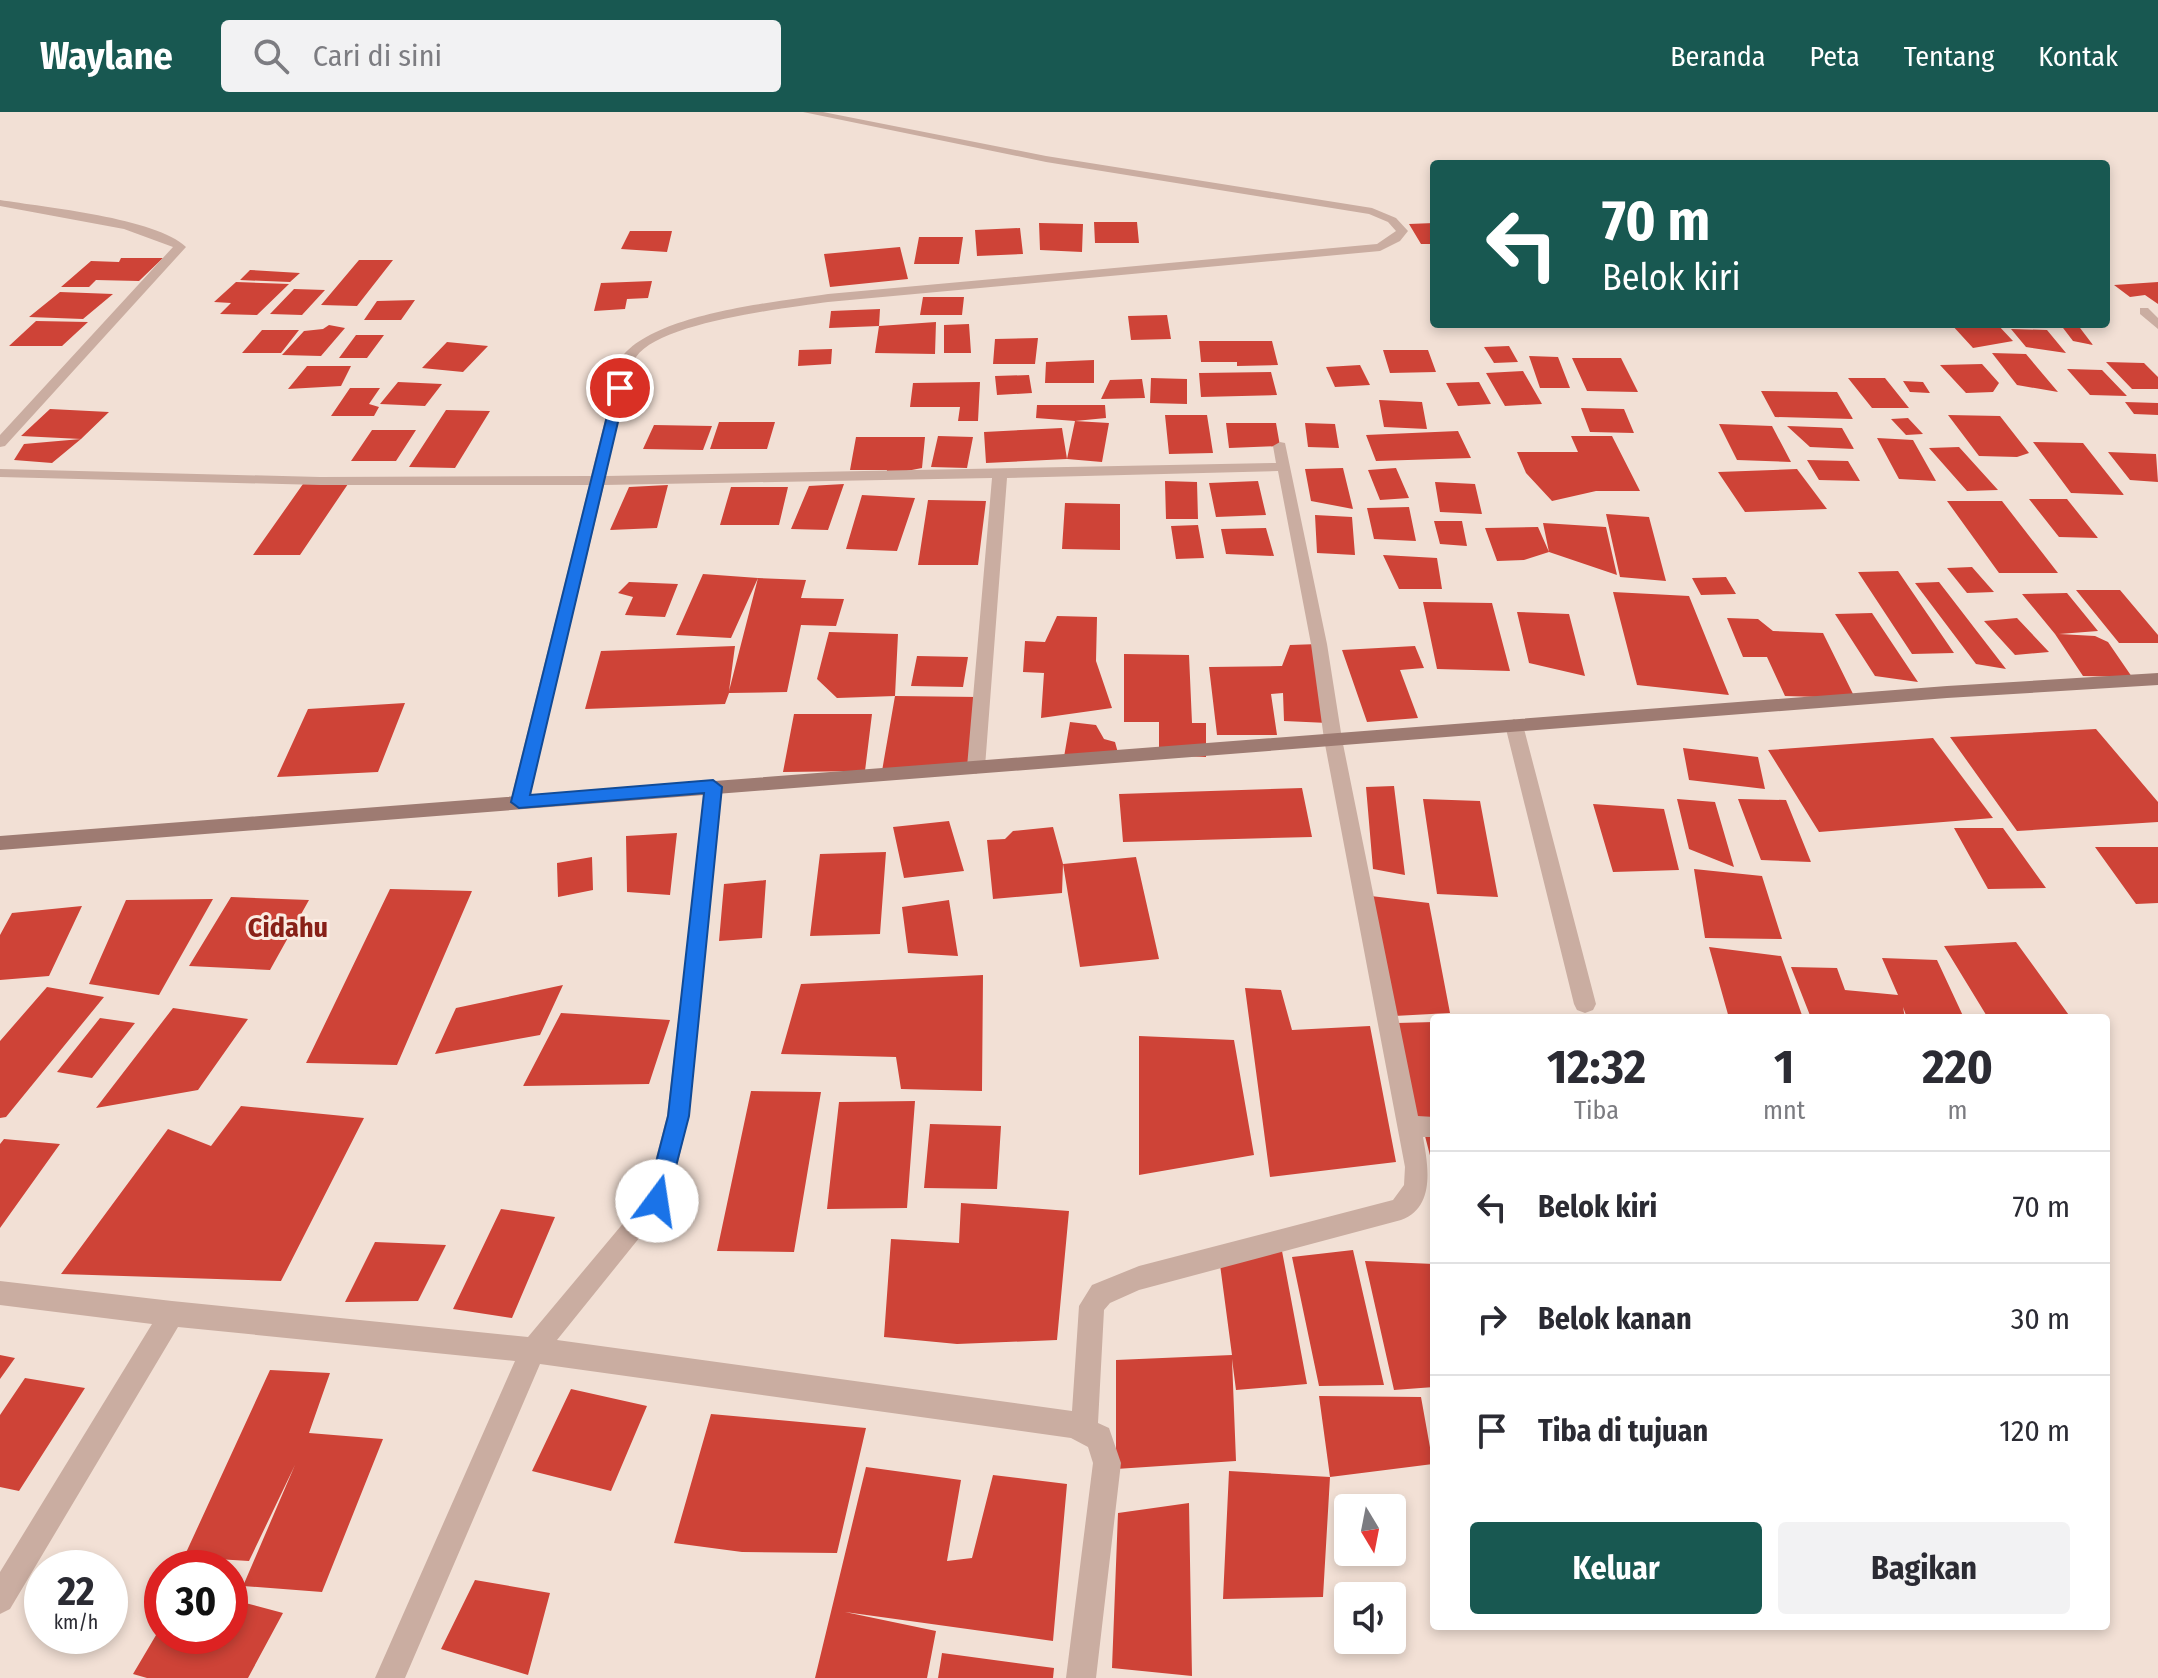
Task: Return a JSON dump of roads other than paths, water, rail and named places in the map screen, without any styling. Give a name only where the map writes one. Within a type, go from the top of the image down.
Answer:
[{"type":"main road","points":[[0,843],[1514,725],[2158,679]]},
{"type":"street","points":[[519,802],[627,360],[632,352],[650,340],[684,325],[761,308],[828,298],[1380,247],[1396,239],[1402,231],[1392,220],[1372,211],[1046,159],[808,112]]},
{"type":"street","points":[[0,203],[140,231],[175,241],[180,247],[91,346],[53,381],[0,443]]},
{"type":"street","points":[[2144,311],[2158,325]]},
{"type":"street","points":[[1084,1431],[1092,1306],[1101,1294],[1139,1278],[1401,1209],[1416,1188],[1417,1167],[1333,739],[1319,644],[1280,446]]},
{"type":"street","points":[[0,473],[192,481],[597,481],[1282,467]]},
{"type":"street","points":[[976,767],[988,651],[1000,473]]},
{"type":"street","points":[[1514,725],[1585,1004]]},
{"type":"street","points":[[390,1678],[533,1350],[657,1201],[678,1116],[713,787]]},
{"type":"street","points":[[1409,1126],[1430,1127]]},
{"type":"street","points":[[0,1293],[172,1314],[533,1350],[1073,1425],[1099,1438],[1107,1463],[1081,1678]]},
{"type":"street","points":[[0,1599],[172,1314]]},
{"type":"district","name":"Cidahu","points":[[288,927]]}]
